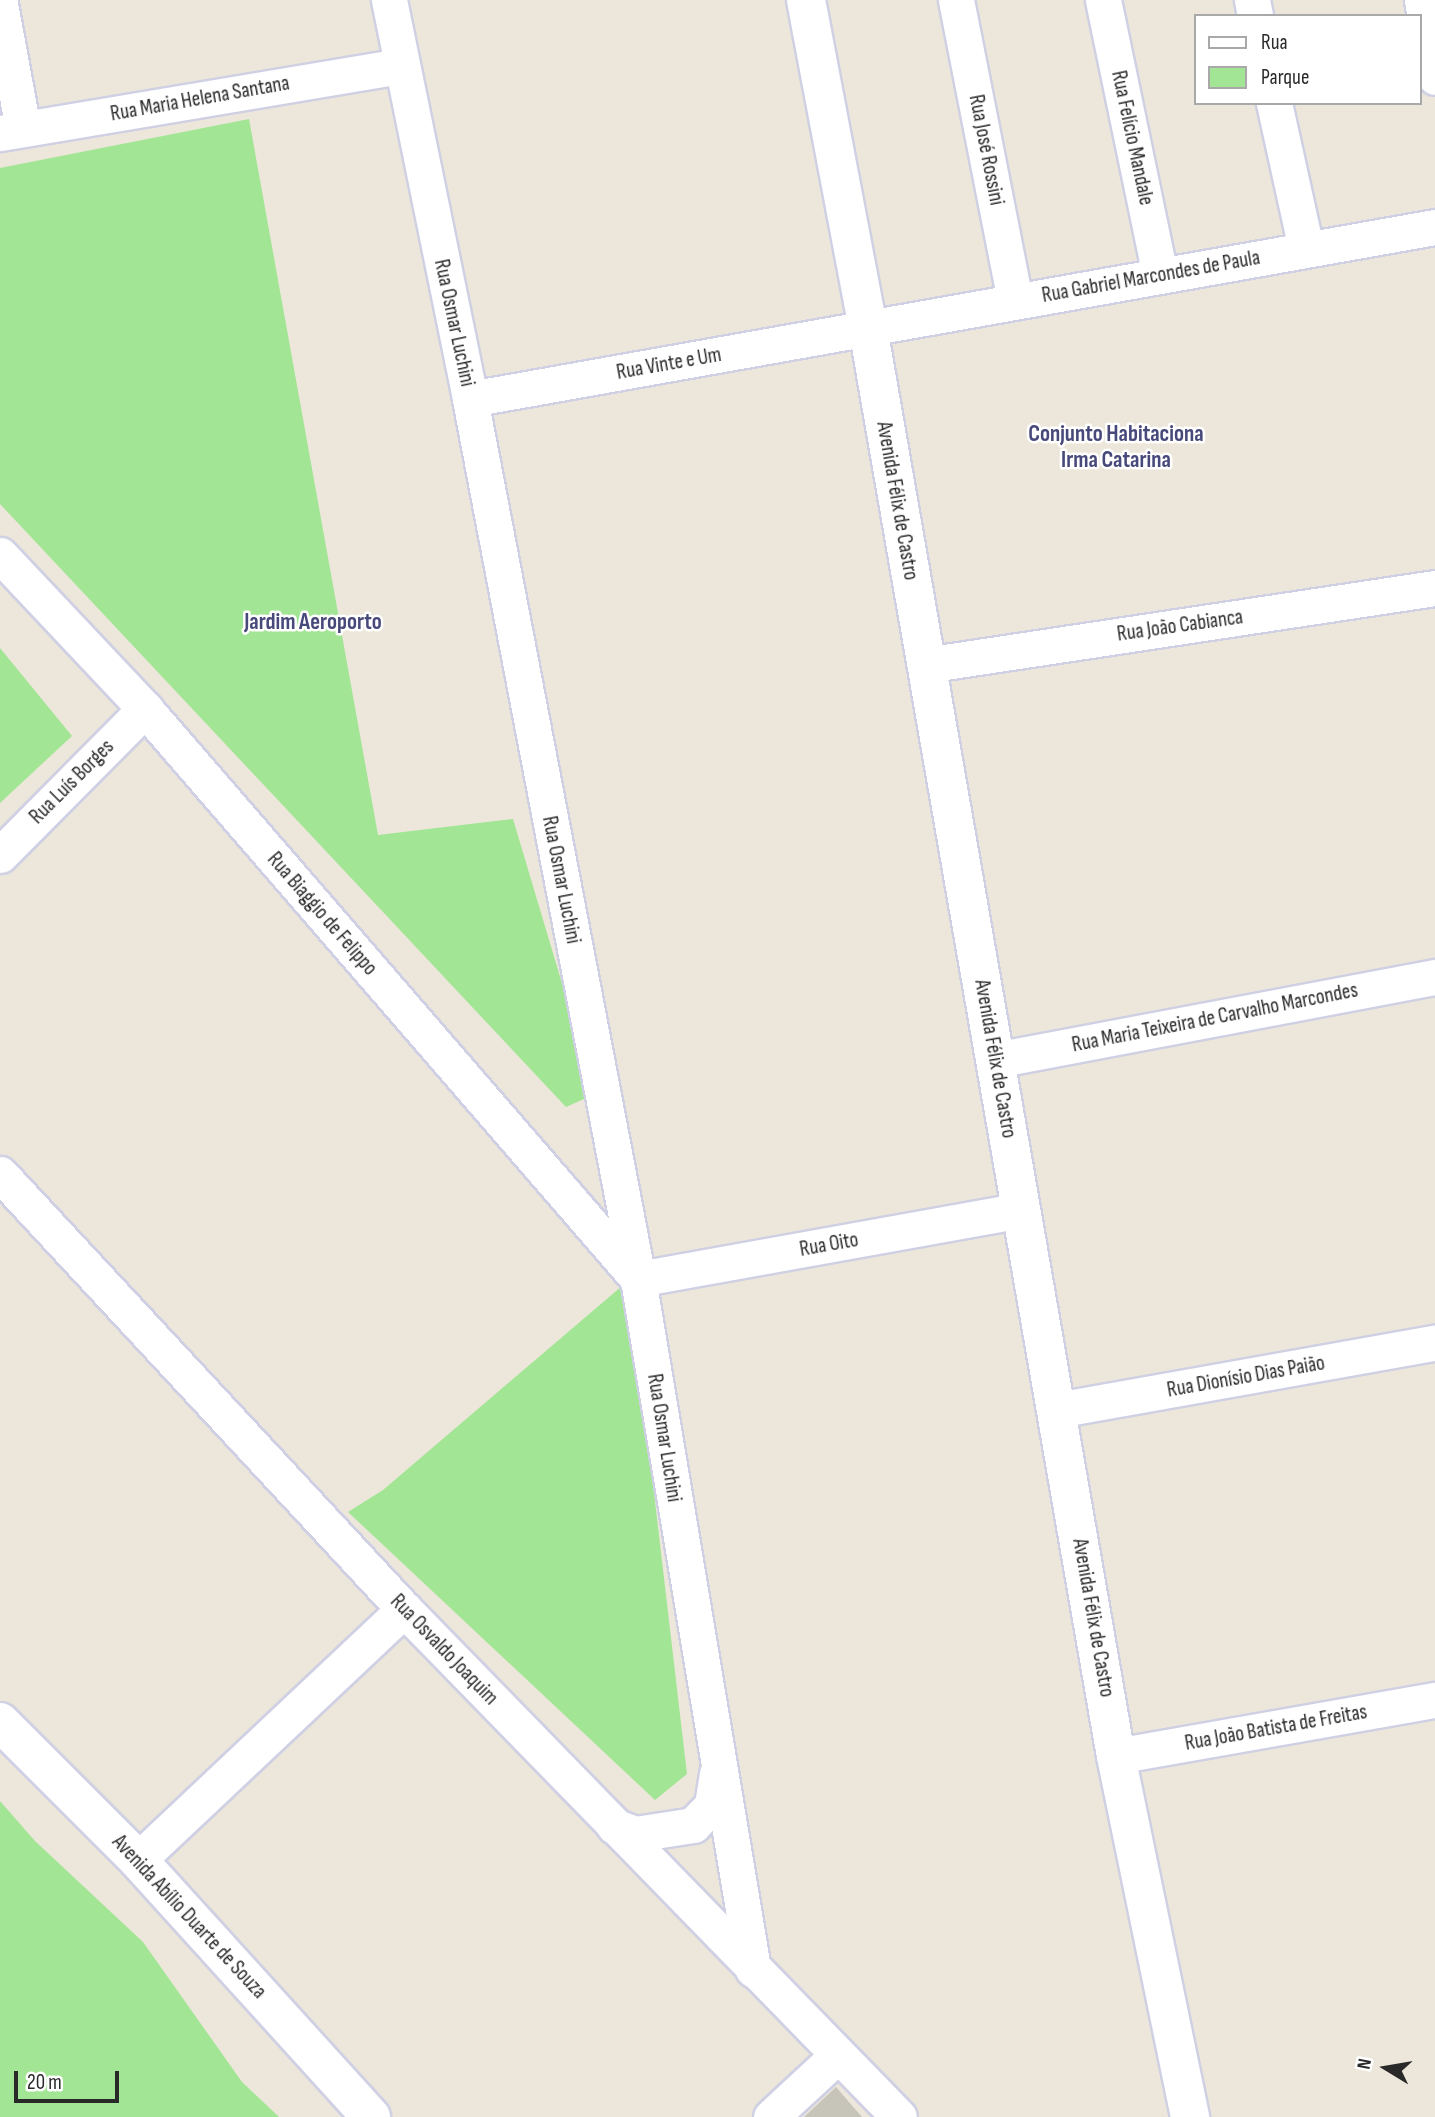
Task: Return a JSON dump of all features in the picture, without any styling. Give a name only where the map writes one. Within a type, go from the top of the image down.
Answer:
[{"type":"street","name":"Rua Osmar Luchini","points":[[389,0],[399,66],[470,399],[638,1279],[753,1969]]},
{"type":"street","name":"Avenida Félix de Castro","points":[[806,0],[868,328],[1116,1756],[1190,2117]]},
{"type":"street","name":"Rua José Rossini","points":[[956,0],[1015,300]]},
{"type":"street","name":"Rua Felício Mandale","points":[[1103,0],[1160,275]]},
{"type":"street","points":[[1422,0],[1435,77]]},
{"type":"street","points":[[0,4],[12,131]]},
{"type":"street","name":"Rua Maria Helena Santana","points":[[12,131],[399,66]]},
{"type":"street","points":[[1274,105],[1306,250]]},
{"type":"street","name":"Rua Gabriel Marcondes de Paula","points":[[868,328],[1435,227]]},
{"type":"street","name":"Rua Vinte e Um","points":[[470,399],[868,328]]},
{"type":"street","name":"Rua Biaggio de Felippo","points":[[0,555],[145,709],[638,1279]]},
{"type":"street","name":"Rua João Cabianca","points":[[925,665],[1435,588]]},
{"type":"street","name":"Rua Luís Borges","points":[[0,855],[145,709]]},
{"type":"street","name":"Rua Maria Teixeira de Carvalho Marcondes","points":[[995,1060],[1435,977]]},
{"type":"street","name":"Rua Osvaldo Joaquim","points":[[0,1174],[404,1609],[899,2117]]},
{"type":"street","name":"Rua Oito","points":[[638,1279],[1020,1210]]},
{"type":"street","name":"Rua Dionísio Dias Paião","points":[[1057,1410],[1435,1343]]},
{"type":"street","points":[[138,1860],[404,1609]]},
{"type":"street","name":"Rua João Batista de Freitas","points":[[1116,1756],[1435,1700]]},
{"type":"street","name":"Avenida Abílio Duarte de Souza","points":[[0,1722],[138,1860],[372,2117]]},
{"type":"street","name":"Rua Osmar Luchini","points":[[614,1826],[635,1834],[693,1825],[712,1805],[719,1763]]},
{"type":"street","points":[[771,2117],[838,2055]]},
{"type":"green space","points":[[249,119],[378,835],[513,819],[595,1094],[566,1107],[0,504],[0,168]]},
{"type":"green space","points":[[0,648],[72,736],[0,803]]},
{"type":"green space","points":[[629,1280],[687,1774],[655,1800],[348,1512],[383,1490]]},
{"type":"green space","points":[[0,1801],[35,1841],[143,1942],[242,2082],[279,2117],[0,2117]]},
{"type":"building","points":[[836,2087],[862,2117],[804,2117]]},
{"type":"district","name":"Conjunto Habitaciona Irma Catarina","points":[[1116,447]]},
{"type":"district","name":"Jardim Aeroporto","points":[[313,622]]}]
